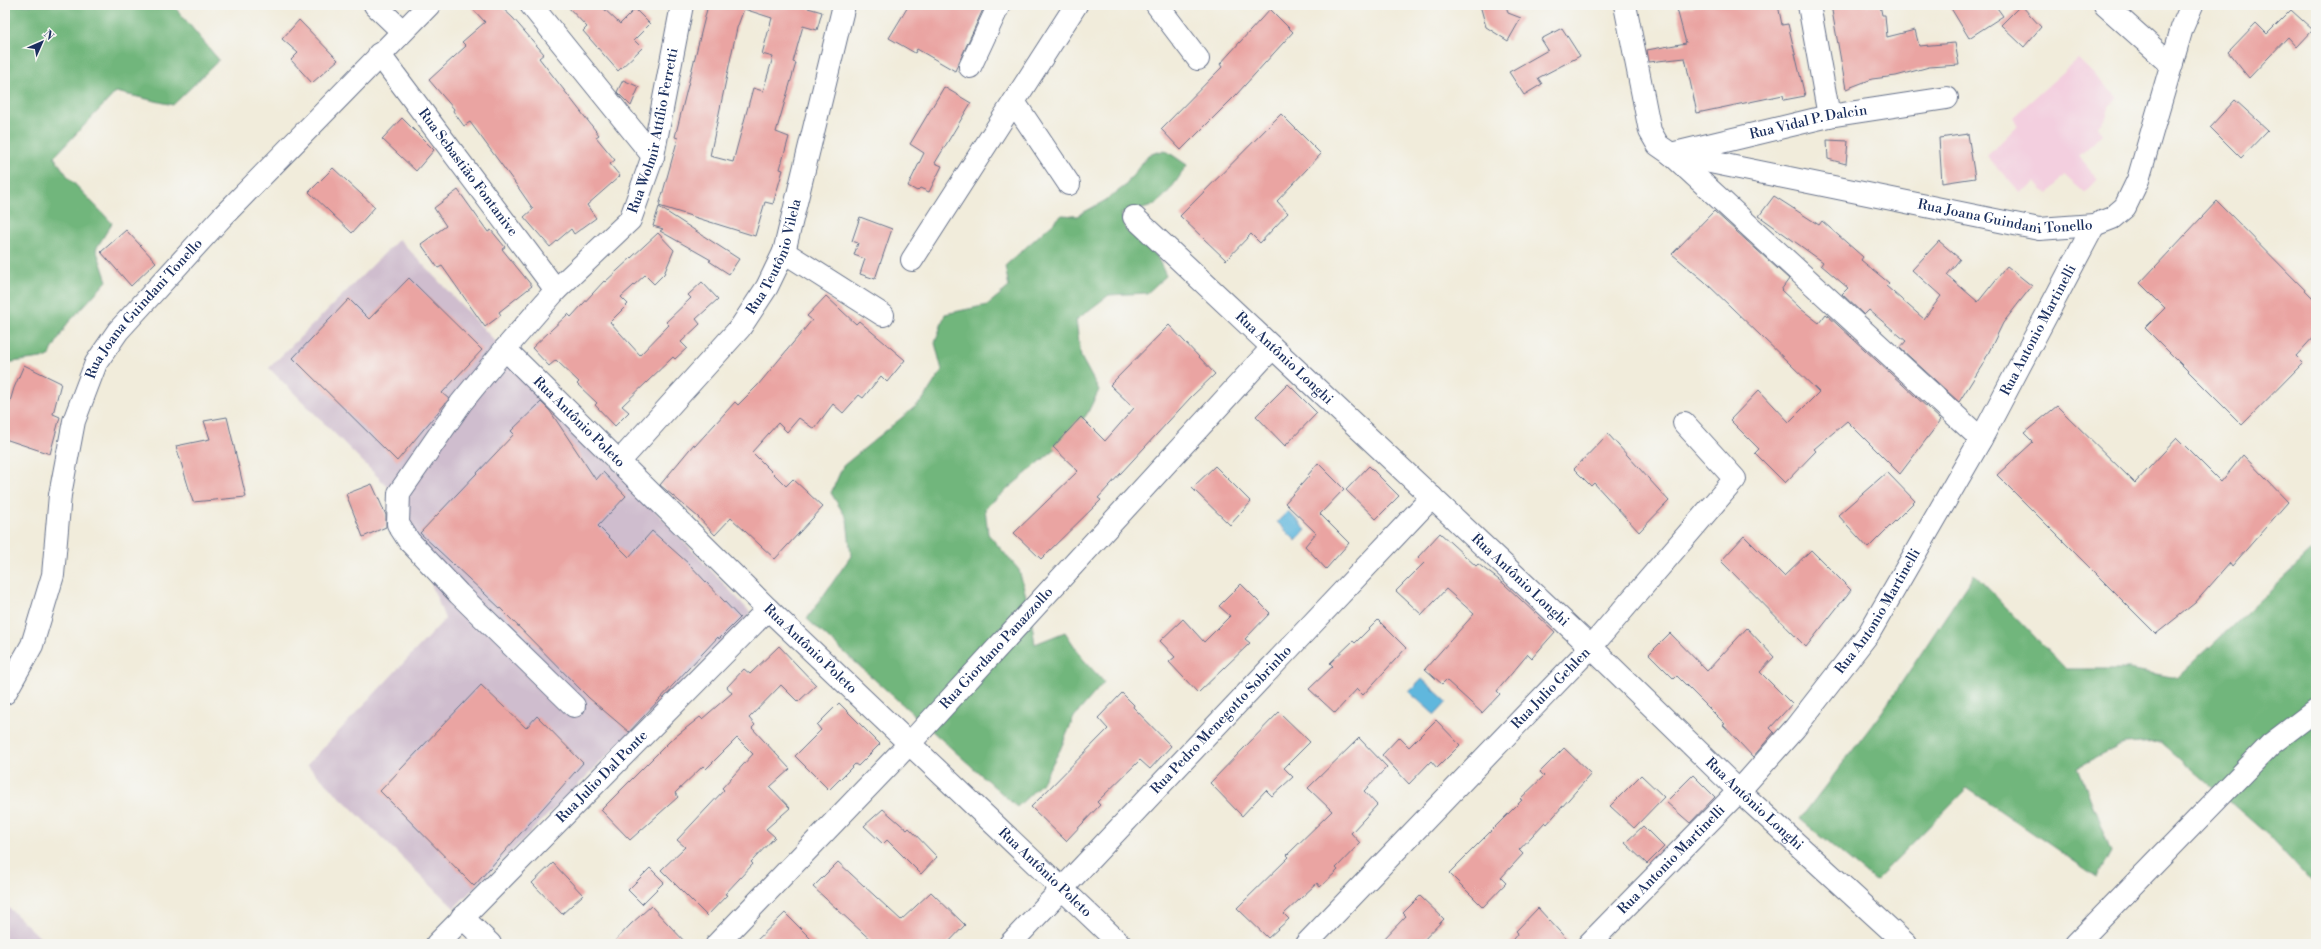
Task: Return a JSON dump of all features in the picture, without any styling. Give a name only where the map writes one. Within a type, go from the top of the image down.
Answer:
[{"type":"street","points":[[375,5],[402,31]]},
{"type":"street","name":"Rua Joana Guindani Tonello","points":[[5,693],[32,644],[53,575],[60,494],[74,421],[83,393],[96,363],[118,331],[222,217],[379,54],[429,5]]},
{"type":"street","points":[[530,5],[653,156]]},
{"type":"street","name":"Rua Wolmir Attílio Ferretti","points":[[574,706],[459,594],[409,541],[398,524],[398,493],[461,403],[505,349],[556,290],[630,220],[637,206],[653,156],[682,5]]},
{"type":"street","name":"Rua Teutônio Vilela","points":[[618,464],[740,328],[767,287],[784,252],[844,5]]},
{"type":"street","points":[[970,67],[1000,5]]},
{"type":"street","points":[[912,260],[1076,5]]},
{"type":"street","points":[[1157,5],[1198,59]]},
{"type":"street","points":[[1625,5],[1650,131],[1658,146],[1671,154],[1981,439]]},
{"type":"street","points":[[1809,5],[1829,116]]},
{"type":"street","points":[[2105,5],[2172,65]]},
{"type":"street","name":"Rua Joana Guindani Tonello","points":[[1671,154],[2038,229],[2094,225],[2116,214],[2125,207],[2132,194],[2138,180],[2182,28],[2192,5]]},
{"type":"street","name":"Rua Sebastião Fontanive","points":[[379,54],[556,290]]},
{"type":"street","name":"Rua Vidal P. Dalcin","points":[[1671,154],[1829,116],[1947,98]]},
{"type":"street","points":[[1014,102],[1069,184]]},
{"type":"street","name":"Rua Antônio Longhi","points":[[1134,217],[1272,348],[1432,496],[1591,647],[1739,791],[1906,944]]},
{"type":"street","name":"Rua Antonio Martinelli","points":[[1589,944],[1739,791],[1795,728],[1869,633],[1981,439],[2094,225]]},
{"type":"street","points":[[784,252],[883,316]]},
{"type":"street","name":"Rua Giordano Panazzollo","points":[[717,944],[910,743],[1272,348]]},
{"type":"street","name":"Rua Antônio Poleto","points":[[505,349],[618,464],[1120,944]]},
{"type":"street","name":"Rua Julio Gehlen","points":[[1306,944],[1591,647],[1735,479],[1684,423]]},
{"type":"street","name":"Rua Pedro Menegotto Sobrinho","points":[[1010,944],[1432,496]]},
{"type":"street","name":"Rua Julio Dal Ponte","points":[[437,944],[768,609]]},
{"type":"street","points":[[2076,944],[2271,744],[2316,710]]},
{"type":"street","points":[[462,917],[490,944]]},
{"type":"shaded area","points":[[2078,59],[2118,98],[2108,107],[2108,116],[2098,126],[2103,134],[2079,156],[2098,179],[2085,193],[2064,175],[2048,194],[2036,182],[2020,193],[1987,156],[2018,125],[2014,116]]},
{"type":"shaded area","points":[[399,239],[751,613],[454,908],[307,765],[445,619],[396,495],[269,368]]},
{"type":"shaded area","points":[[5,904],[47,944],[5,944]]},
{"type":"green space","points":[[5,5],[173,5],[219,60],[173,105],[116,92],[54,157],[69,178],[112,223],[96,249],[107,281],[67,324],[48,357],[5,363]]},
{"type":"green space","points":[[1165,150],[1187,165],[1174,184],[1159,201],[1153,205],[1140,210],[1121,213],[1126,230],[1157,256],[1166,276],[1147,293],[1109,295],[1076,320],[1081,357],[1099,390],[1087,414],[1067,439],[985,508],[988,534],[1019,570],[1030,611],[1035,644],[1065,632],[1083,659],[1104,682],[1074,717],[1060,750],[1041,784],[1017,807],[807,619],[851,556],[847,519],[831,493],[843,466],[922,401],[942,370],[935,343],[945,314],[987,305],[1009,287],[1005,266],[1062,215],[1077,216],[1106,200],[1125,186],[1148,155]]},
{"type":"green space","points":[[2316,547],[2316,887],[2269,836],[2161,742],[2123,744],[2078,767],[2111,852],[2097,877],[1967,788],[1875,881],[1800,819],[1882,712],[1974,574],[2066,669],[2129,669],[2177,678]]},
{"type":"water","points":[[1288,511],[1306,530],[1296,541],[1277,522]]},
{"type":"water","points":[[1422,679],[1447,702],[1435,715],[1409,692]]},
{"type":"building","points":[[469,5],[499,5],[513,18],[544,54],[539,58],[599,135],[596,137],[615,160],[610,164],[620,176],[587,205],[596,218],[574,234],[571,229],[550,247],[524,217],[533,209],[515,183],[470,122],[464,126],[453,111],[454,109],[429,80],[466,46],[462,42],[485,22]]},
{"type":"building","points":[[566,5],[600,5],[620,24],[635,9],[650,24],[634,40],[642,48],[618,71],[583,31],[587,27]]},
{"type":"building","points":[[708,5],[809,5],[808,8],[822,12],[817,30],[803,26],[793,62],[796,63],[776,132],[789,137],[780,169],[783,170],[773,204],[765,202],[755,236],[659,206],[678,138],[675,137]],"holes":[[[744,9],[772,18],[762,54],[773,57],[763,91],[753,88],[733,162],[710,156],[737,28]]]},
{"type":"building","points":[[909,5],[985,5],[955,71],[917,49],[915,53],[889,38]]},
{"type":"building","points":[[1480,5],[1506,5],[1508,13],[1521,18],[1508,41],[1486,27]]},
{"type":"building","points":[[1703,5],[1778,5],[1782,25],[1788,24],[1805,96],[1784,100],[1783,95],[1697,113],[1685,58],[1649,62],[1647,50],[1686,43],[1677,9]]},
{"type":"building","points":[[1831,5],[1880,5],[1882,15],[1885,15],[1887,37],[1915,30],[1919,46],[1955,43],[1959,65],[1929,67],[1896,76],[1872,79],[1846,89]]},
{"type":"building","points":[[1949,5],[1995,5],[2003,16],[1969,38]]},
{"type":"building","points":[[2021,5],[2041,27],[2024,47],[2001,25]]},
{"type":"building","points":[[1270,9],[1293,32],[1236,95],[1181,150],[1161,129],[1222,67],[1220,64]]},
{"type":"building","points":[[2291,10],[2313,30],[2297,47],[2288,37],[2249,78],[2228,52],[2256,23],[2267,34]]},
{"type":"building","points":[[299,20],[338,60],[312,83],[291,60],[298,53],[282,39]]},
{"type":"building","points":[[1562,28],[1580,56],[1538,78],[1542,84],[1524,95],[1509,72],[1548,50],[1541,39]]},
{"type":"building","points":[[623,80],[639,87],[631,106],[617,92]]},
{"type":"building","points":[[944,87],[971,103],[935,163],[942,166],[929,192],[920,188],[917,191],[908,186],[924,153],[910,144]]},
{"type":"building","points":[[2235,100],[2268,130],[2241,158],[2210,127]]},
{"type":"building","points":[[1281,114],[1321,154],[1277,201],[1288,213],[1260,243],[1251,234],[1226,260],[1180,216]]},
{"type":"building","points":[[402,118],[434,150],[416,171],[382,139]]},
{"type":"building","points":[[1968,134],[1975,178],[1942,183],[1939,138]]},
{"type":"building","points":[[1827,140],[1848,141],[1846,164],[1828,159]]},
{"type":"building","points":[[333,168],[375,207],[352,233],[309,192]]},
{"type":"building","points":[[458,190],[488,232],[491,230],[505,247],[502,249],[532,286],[499,312],[501,315],[485,327],[442,266],[438,268],[421,244],[446,226],[434,208]]},
{"type":"building","points":[[1774,196],[1819,225],[1822,221],[1863,257],[1861,260],[1889,283],[1886,286],[1924,319],[1941,296],[1912,270],[1939,241],[1960,259],[1947,275],[1978,302],[2007,266],[2032,286],[2003,323],[1983,364],[1959,402],[1900,348],[1906,341],[1869,310],[1864,315],[1842,294],[1848,288],[1821,265],[1823,262],[1759,216]]},
{"type":"building","points":[[2217,201],[2316,301],[2316,334],[2296,356],[2303,363],[2242,425],[2145,328],[2165,308],[2140,283]]},
{"type":"building","points":[[659,207],[739,259],[729,274],[709,261],[711,260],[660,231],[663,229],[653,226]]},
{"type":"building","points":[[1714,211],[1789,279],[1781,290],[1801,309],[1819,323],[1826,314],[1941,420],[1900,474],[1847,421],[1814,449],[1816,451],[1785,483],[1755,453],[1759,449],[1730,420],[1759,390],[1789,422],[1819,392],[1704,281],[1672,254]]},
{"type":"building","points":[[860,217],[892,229],[875,279],[860,274],[865,259],[854,255],[858,243],[852,241]]},
{"type":"building","points":[[126,230],[156,262],[131,286],[101,252]]},
{"type":"building","points":[[658,233],[674,250],[664,274],[654,284],[645,275],[621,297],[628,304],[610,322],[640,355],[669,325],[666,322],[691,298],[688,295],[702,282],[718,299],[696,319],[700,324],[681,342],[687,348],[675,359],[673,357],[622,406],[629,412],[615,426],[595,405],[597,403],[577,384],[579,382],[556,360],[549,366],[532,348],[568,314],[571,317],[604,281],[605,282]]},
{"type":"building","points":[[409,278],[482,350],[442,393],[449,399],[397,461],[293,358],[349,299],[369,319]]},
{"type":"building","points":[[826,296],[856,324],[859,321],[905,360],[887,382],[881,376],[863,398],[859,395],[843,413],[833,404],[814,429],[799,418],[787,432],[778,423],[752,452],[786,486],[793,479],[823,507],[775,559],[731,518],[715,535],[698,517],[660,485],[694,444],[695,446],[735,402],[738,405],[758,385],[812,320],[807,316]]},
{"type":"building","points":[[1169,325],[1215,374],[1191,397],[1098,498],[1101,500],[1041,559],[1014,533],[1078,471],[1053,447],[1081,417],[1105,441],[1134,408],[1110,385]]},
{"type":"building","points":[[24,365],[61,383],[53,414],[60,417],[50,454],[5,439],[5,418],[14,388]]},
{"type":"building","points":[[1288,384],[1317,413],[1285,446],[1256,416]]},
{"type":"building","points":[[541,402],[550,411],[596,480],[603,472],[626,496],[598,526],[629,557],[652,531],[689,564],[740,618],[719,639],[718,637],[629,732],[589,698],[501,609],[420,533],[514,434],[511,431]]},
{"type":"building","points":[[2057,406],[2135,483],[2177,438],[2221,482],[2243,455],[2288,502],[2232,566],[2230,563],[2195,603],[2156,634],[1997,475],[2033,442],[2024,433]]},
{"type":"building","points":[[227,417],[246,497],[193,502],[176,446],[210,439],[204,421]]},
{"type":"building","points":[[1608,434],[1669,501],[1639,532],[1594,483],[1591,486],[1574,469]]},
{"type":"building","points":[[1318,463],[1344,489],[1320,514],[1349,543],[1326,569],[1305,546],[1316,533],[1285,503],[1309,476],[1308,475]]},
{"type":"building","points":[[1215,466],[1251,502],[1230,525],[1192,488]]},
{"type":"building","points":[[1369,466],[1399,496],[1376,519],[1346,490]]},
{"type":"building","points":[[1887,472],[1915,501],[1868,548],[1838,515]]},
{"type":"building","points":[[372,484],[386,515],[386,527],[363,537],[346,494]]},
{"type":"building","points":[[1440,533],[1476,566],[1478,564],[1503,583],[1555,632],[1532,658],[1528,654],[1497,691],[1500,694],[1482,713],[1446,680],[1442,684],[1425,669],[1474,614],[1446,589],[1422,615],[1396,591],[1424,563],[1418,557]]},
{"type":"building","points":[[1744,536],[1784,576],[1811,550],[1851,590],[1806,647],[1721,561]]},
{"type":"building","points":[[1241,584],[1270,613],[1245,639],[1250,643],[1198,693],[1169,662],[1175,657],[1160,641],[1183,619],[1204,642],[1230,616],[1219,606]]},
{"type":"building","points":[[1378,620],[1406,648],[1363,695],[1357,689],[1335,713],[1309,689],[1333,666],[1330,663],[1353,641],[1355,643]]},
{"type":"building","points":[[1747,628],[1774,657],[1760,672],[1792,704],[1770,728],[1774,732],[1753,757],[1723,725],[1725,724],[1677,676],[1674,679],[1649,654],[1670,633],[1707,671]]},
{"type":"building","points":[[779,646],[816,685],[798,702],[781,685],[749,718],[755,725],[752,728],[790,769],[770,787],[790,808],[766,829],[775,837],[751,862],[753,864],[707,916],[661,870],[685,847],[677,840],[724,790],[722,788],[753,754],[737,738],[706,769],[703,766],[675,793],[678,797],[630,840],[601,810],[670,741],[700,717],[702,719],[732,693],[727,687],[744,669],[750,674]]},
{"type":"building","points":[[481,685],[526,728],[537,716],[583,763],[474,886],[380,791]]},
{"type":"building","points":[[1122,693],[1134,705],[1133,707],[1171,746],[1150,769],[1140,760],[1097,802],[1100,805],[1066,841],[1031,807],[1108,729],[1098,718]]},
{"type":"building","points":[[839,703],[880,744],[858,766],[855,764],[829,790],[795,756],[821,730],[817,725]]},
{"type":"building","points":[[1279,712],[1310,742],[1284,768],[1293,777],[1272,796],[1266,790],[1242,816],[1210,783]]},
{"type":"building","points":[[1436,720],[1460,745],[1437,768],[1431,761],[1409,784],[1382,755],[1399,737],[1409,747]]},
{"type":"building","points":[[1359,738],[1387,767],[1364,791],[1377,805],[1351,833],[1360,843],[1336,868],[1338,870],[1320,887],[1317,883],[1284,914],[1289,919],[1268,938],[1237,908],[1289,857],[1287,855],[1332,811],[1308,788]]},
{"type":"building","points":[[1564,748],[1591,774],[1547,824],[1545,822],[1519,850],[1523,854],[1501,878],[1506,883],[1483,907],[1449,873],[1522,800],[1520,799],[1544,776],[1540,772]]},
{"type":"building","points":[[1641,775],[1664,797],[1634,828],[1610,806]]},
{"type":"building","points":[[1693,775],[1715,797],[1690,823],[1666,802]]},
{"type":"building","points":[[883,809],[907,830],[909,828],[937,857],[921,874],[887,840],[883,844],[864,826]]},
{"type":"building","points":[[1643,826],[1664,847],[1647,864],[1625,843]]},
{"type":"building","points":[[838,862],[901,920],[931,892],[965,925],[947,944],[875,944],[813,887]]},
{"type":"building","points":[[553,863],[583,895],[562,914],[532,883]]},
{"type":"building","points":[[650,868],[664,882],[642,904],[628,890]]},
{"type":"building","points":[[1420,896],[1444,919],[1420,944],[1379,944],[1406,916],[1403,913]]},
{"type":"building","points":[[651,906],[687,944],[612,944],[631,924]]},
{"type":"building","points":[[1538,908],[1571,944],[1509,944],[1518,933],[1516,931]]},
{"type":"building","points":[[785,913],[816,944],[753,944]]}]
